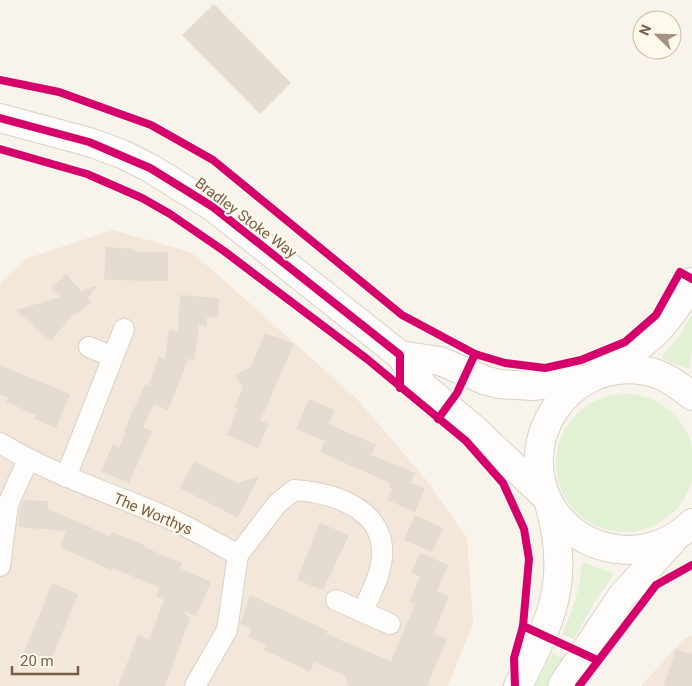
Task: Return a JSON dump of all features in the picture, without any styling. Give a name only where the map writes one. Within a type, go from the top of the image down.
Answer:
[{"type":"main road","name":"Bradley Stoke Way","points":[[0,118],[90,142],[150,168],[213,207],[400,354],[424,387],[475,430],[547,499]]},
{"type":"main road","points":[[518,686],[543,635],[557,586],[560,553],[538,470],[540,443],[549,417],[565,396],[637,350],[655,335],[667,322],[692,282]]},
{"type":"main road","name":"Bradley Stoke Way","points":[[400,354],[440,361],[484,380],[499,384],[533,386],[589,379]]},
{"type":"main road","points":[[589,379],[618,370],[646,371],[672,380],[692,396]]},
{"type":"main road","points":[[547,499],[563,523],[582,538],[605,548],[629,551],[653,547],[685,531]]},
{"type":"main road","points":[[562,686],[622,596],[685,531]]},
{"type":"street","points":[[66,477],[124,329]]},
{"type":"street","points":[[89,347],[113,357]]},
{"type":"street","name":"The Worthys","points":[[0,443],[28,460],[66,477],[178,522],[238,554]]},
{"type":"street","points":[[0,566],[8,504],[28,460]]},
{"type":"street","points":[[195,686],[227,630],[238,554],[277,504],[294,490],[315,492],[354,505],[364,512],[378,530],[382,551],[380,569],[363,612]]},
{"type":"street","points":[[336,600],[390,624]]},
{"type":"shaded area","points":[[113,230],[193,253],[357,399],[427,481],[467,538],[473,623],[448,686],[0,686],[0,284],[26,259]]},
{"type":"shaded area","points":[[692,635],[692,686],[641,686],[684,639]]},
{"type":"green space","points":[[692,314],[692,352],[689,369],[663,359],[662,356],[680,335]]},
{"type":"green space","points":[[625,394],[651,400],[674,414],[688,437],[694,463],[688,489],[674,512],[651,526],[625,532],[599,526],[576,512],[562,489],[556,463],[562,437],[576,414],[599,400]]},
{"type":"green space","points":[[585,563],[613,573],[613,576],[593,604],[574,639],[562,634],[578,591],[581,564]]},
{"type":"green space","points":[[552,653],[563,658],[548,686],[535,686]]},
{"type":"building","points":[[214,4],[291,83],[260,114],[182,35]]},
{"type":"building","points":[[106,247],[135,249],[135,252],[168,252],[168,281],[104,280]]},
{"type":"building","points":[[66,274],[81,291],[98,285],[88,298],[91,302],[76,315],[74,313],[51,341],[16,310],[60,297],[51,288]]},
{"type":"building","points":[[180,295],[219,298],[218,318],[207,317],[207,326],[199,325],[194,360],[188,359],[168,410],[154,404],[143,427],[152,431],[129,483],[101,471],[113,444],[119,447],[126,432],[124,431],[145,384],[148,386],[159,357],[165,359],[169,330],[178,331]]},
{"type":"building","points":[[265,333],[294,344],[260,421],[269,424],[258,448],[227,435],[238,408],[235,407],[243,387],[235,375],[251,367]]},
{"type":"building","points":[[0,365],[70,394],[56,428],[34,419],[36,415],[6,402],[8,398],[0,395]]},
{"type":"building","points":[[309,399],[335,410],[329,424],[376,445],[371,455],[415,473],[411,483],[425,488],[415,512],[387,500],[392,489],[389,487],[390,483],[320,452],[325,441],[296,429]]},
{"type":"building","points":[[194,461],[237,483],[259,476],[238,518],[180,488]]},
{"type":"building","points":[[23,500],[48,501],[48,509],[110,536],[112,532],[144,545],[144,547],[182,563],[180,568],[211,582],[196,616],[183,611],[190,619],[165,686],[118,686],[138,635],[149,640],[164,600],[156,596],[159,587],[112,568],[111,570],[60,547],[66,531],[18,527],[20,507]]},
{"type":"building","points":[[415,515],[443,528],[432,552],[404,540]]},
{"type":"building","points":[[320,523],[349,535],[323,590],[297,580]]},
{"type":"building","points":[[420,553],[448,565],[437,591],[449,596],[434,634],[447,639],[427,686],[349,686],[344,675],[314,662],[310,672],[263,649],[267,645],[248,637],[252,629],[240,624],[250,595],[328,631],[326,634],[391,661],[415,604],[409,602],[420,577],[411,573]]},
{"type":"building","points":[[52,583],[78,594],[49,665],[23,655]]},
{"type":"building","points":[[676,649],[692,654],[692,686],[664,686]]},
{"type":"cycle path","points":[[0,80],[59,92],[151,125],[213,160],[402,315],[475,354],[505,363],[545,368],[581,360],[625,342],[656,315],[680,272],[692,279]]},
{"type":"cycle path","points":[[0,118],[89,142],[150,168],[213,207],[400,355],[400,388]]},
{"type":"cycle path","points":[[0,149],[87,174],[142,198],[170,214],[224,251],[367,359],[466,441],[503,483],[524,529],[529,559],[523,626],[514,658],[515,686]]},
{"type":"cycle path","points":[[438,419],[457,393],[475,354]]},
{"type":"cycle path","points":[[579,686],[656,585],[692,565]]},
{"type":"cycle path","points":[[523,626],[597,660]]}]
